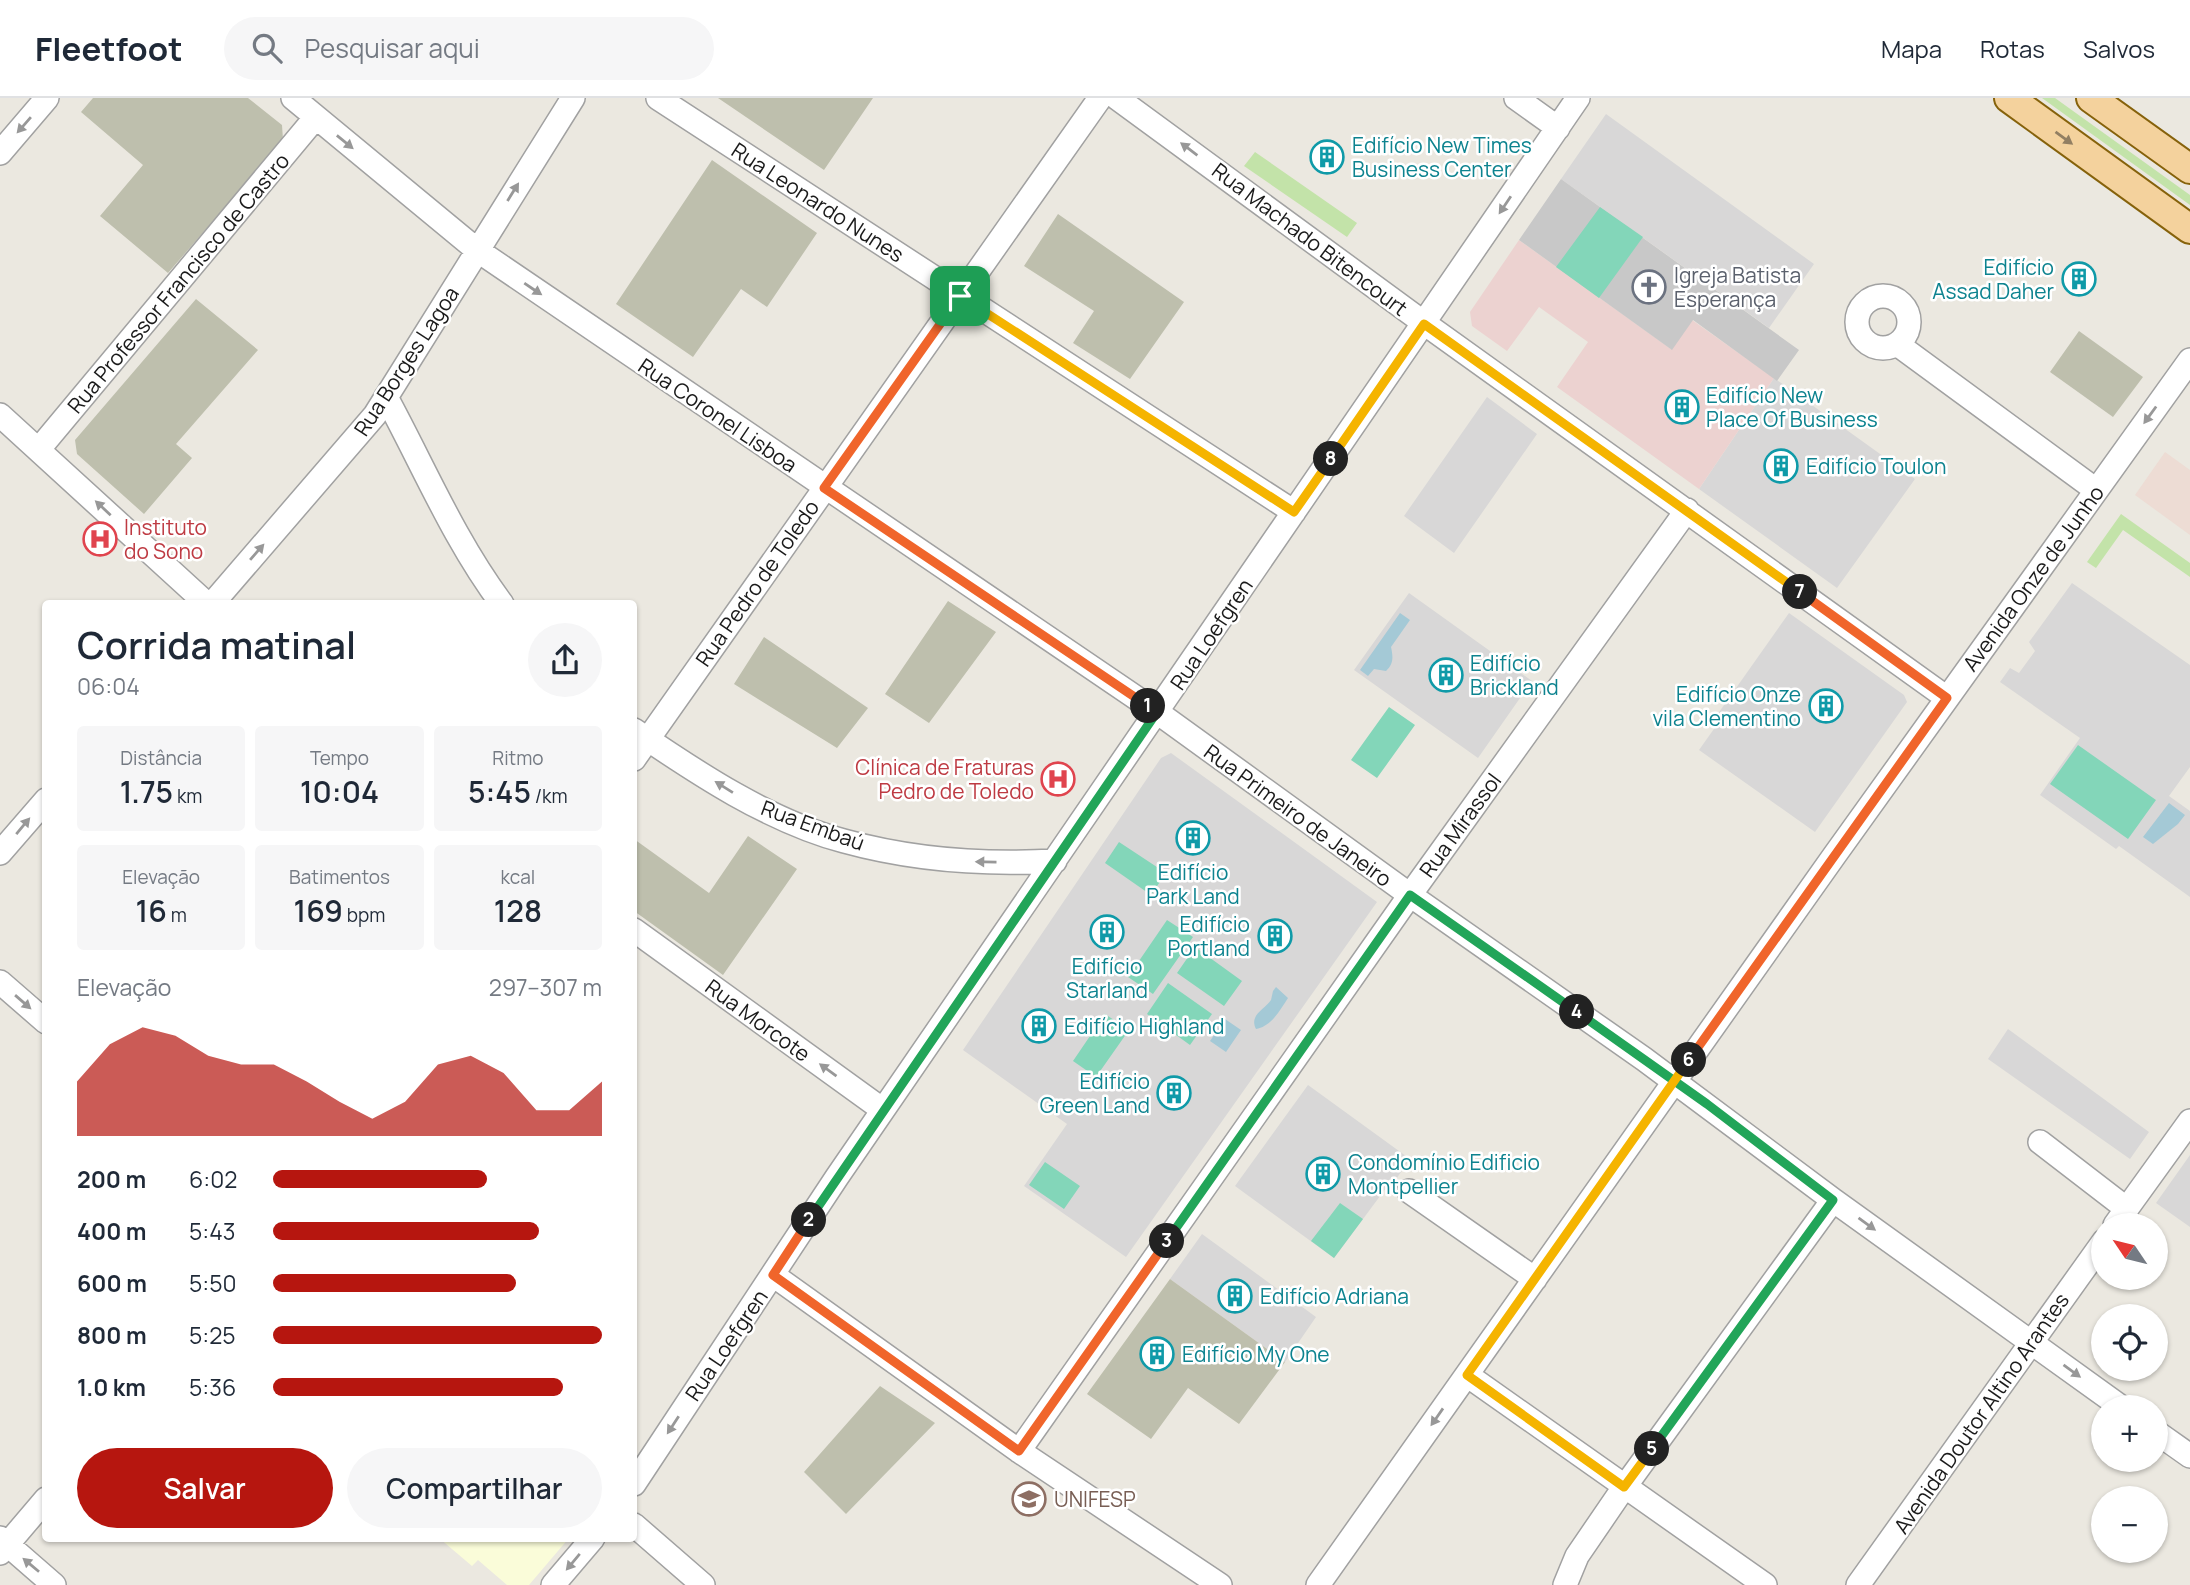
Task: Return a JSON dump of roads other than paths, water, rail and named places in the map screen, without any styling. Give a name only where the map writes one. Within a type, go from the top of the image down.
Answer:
[{"type":"main road","points":[[2009,98],[2190,229]]},
{"type":"main road","points":[[2091,98],[2190,169]]},
{"type":"street","points":[[0,153],[47,98]]},
{"type":"street","name":"Rua Coronel Lisboa","points":[[293,98],[477,250],[1157,712]]},
{"type":"street","name":"Rua Borges Lagoa","points":[[213,600],[367,425],[573,98]]},
{"type":"street","name":"Rua Leonardo Nunes","points":[[659,98],[1294,512]]},
{"type":"street","name":"Rua Pedro de Toledo","points":[[640,734],[824,488],[1100,98]]},
{"type":"street","name":"Rua Machado Bitencourt","points":[[1117,98],[1424,324],[1947,698]]},
{"type":"street","points":[[1516,98],[1558,128]]},
{"type":"street","name":"Rua Loefgren","points":[[637,1479],[883,1110],[1578,98]]},
{"type":"street","name":"Rua Professor Francisco de Castro","points":[[39,449],[316,117]]},
{"type":"street","points":[[1897,344],[2096,490]]},
{"type":"street","name":"Avenida Onze de Junho","points":[[1318,1585],[2190,360]]},
{"type":"street","points":[[386,397],[469,557],[499,600]]},
{"type":"street","points":[[0,415],[205,600]]},
{"type":"street","name":"Rua Mirassol","points":[[1019,1451],[1410,895],[1686,510]]},
{"type":"street","name":"Rua Primeiro de Janeiro","points":[[1157,712],[1410,895],[1675,1081],[1833,1200],[2105,1395]]},
{"type":"street","name":"Rua Embaú","points":[[640,734],[760,807],[842,841],[956,861],[1055,861]]},
{"type":"street","points":[[0,853],[42,805]]},
{"type":"street","name":"Rua Morcote","points":[[637,932],[883,1110]]},
{"type":"street","points":[[0,982],[42,1019]]},
{"type":"street","points":[[2124,1213],[2190,1121]]},
{"type":"street","points":[[2040,1142],[2117,1213]]},
{"type":"street","points":[[1409,1191],[1535,1279]]},
{"type":"street","points":[[1564,1585],[1577,1556],[1624,1487],[1833,1200]]},
{"type":"street","name":"Avenida Doutor Altino Arantes","points":[[1858,1585],[2091,1259]]},
{"type":"street","points":[[773,1275],[1019,1451],[1220,1585]]},
{"type":"street","points":[[1467,1375],[1765,1585]]},
{"type":"street","points":[[2168,1440],[2190,1456]]},
{"type":"street","points":[[42,1503],[2,1545],[54,1585]]},
{"type":"street","points":[[637,1528],[703,1585]]},
{"type":"street","points":[[553,1585],[590,1542]]},
{"type":"water","points":[[1400,613],[1410,620],[1391,647],[1392,663],[1386,671],[1374,669],[1368,676],[1360,670]]},
{"type":"water","points":[[2169,803],[2185,815],[2153,844],[2143,837]]},
{"type":"water","points":[[1276,987],[1288,998],[1271,1021],[1256,1029],[1254,1020],[1271,1000]]},
{"type":"water","points":[[1225,1019],[1241,1030],[1226,1052],[1210,1041]]},
{"type":"place","name":"Edifício New Times Business Center","points":[[1327,157]]},
{"type":"place","name":"Edifício Assad Daher","points":[[2079,279]]},
{"type":"place","name":"Igreja Batista Esperança","points":[[1649,287]]},
{"type":"place","name":"Edifício New Place Of Business","points":[[1682,407]]},
{"type":"place","name":"Edifício Toulon","points":[[1781,466]]},
{"type":"place","name":"Instituto do Sono","points":[[100,539]]},
{"type":"place","name":"Edifício Brickland","points":[[1446,675]]},
{"type":"place","name":"Edifício Onze vila Clementino","points":[[1826,706]]},
{"type":"place","name":"Clínica de Fraturas Pedro de Toledo","points":[[1058,779]]},
{"type":"place","name":"Edifício Park Land","points":[[1193,838]]},
{"type":"place","name":"Edifício Starland","points":[[1107,932]]},
{"type":"place","name":"Edifício Portland","points":[[1275,936]]},
{"type":"place","name":"Edifício Highland","points":[[1039,1026]]},
{"type":"place","name":"Edifício Green Land","points":[[1174,1093]]},
{"type":"place","name":"Condomínio Edificio Montpellier","points":[[1323,1174]]},
{"type":"place","name":"Edifício Adriana","points":[[1235,1296]]},
{"type":"place","name":"Edifício My One","points":[[1157,1354]]},
{"type":"place","name":"UNIFESP","points":[[1029,1499]]}]
